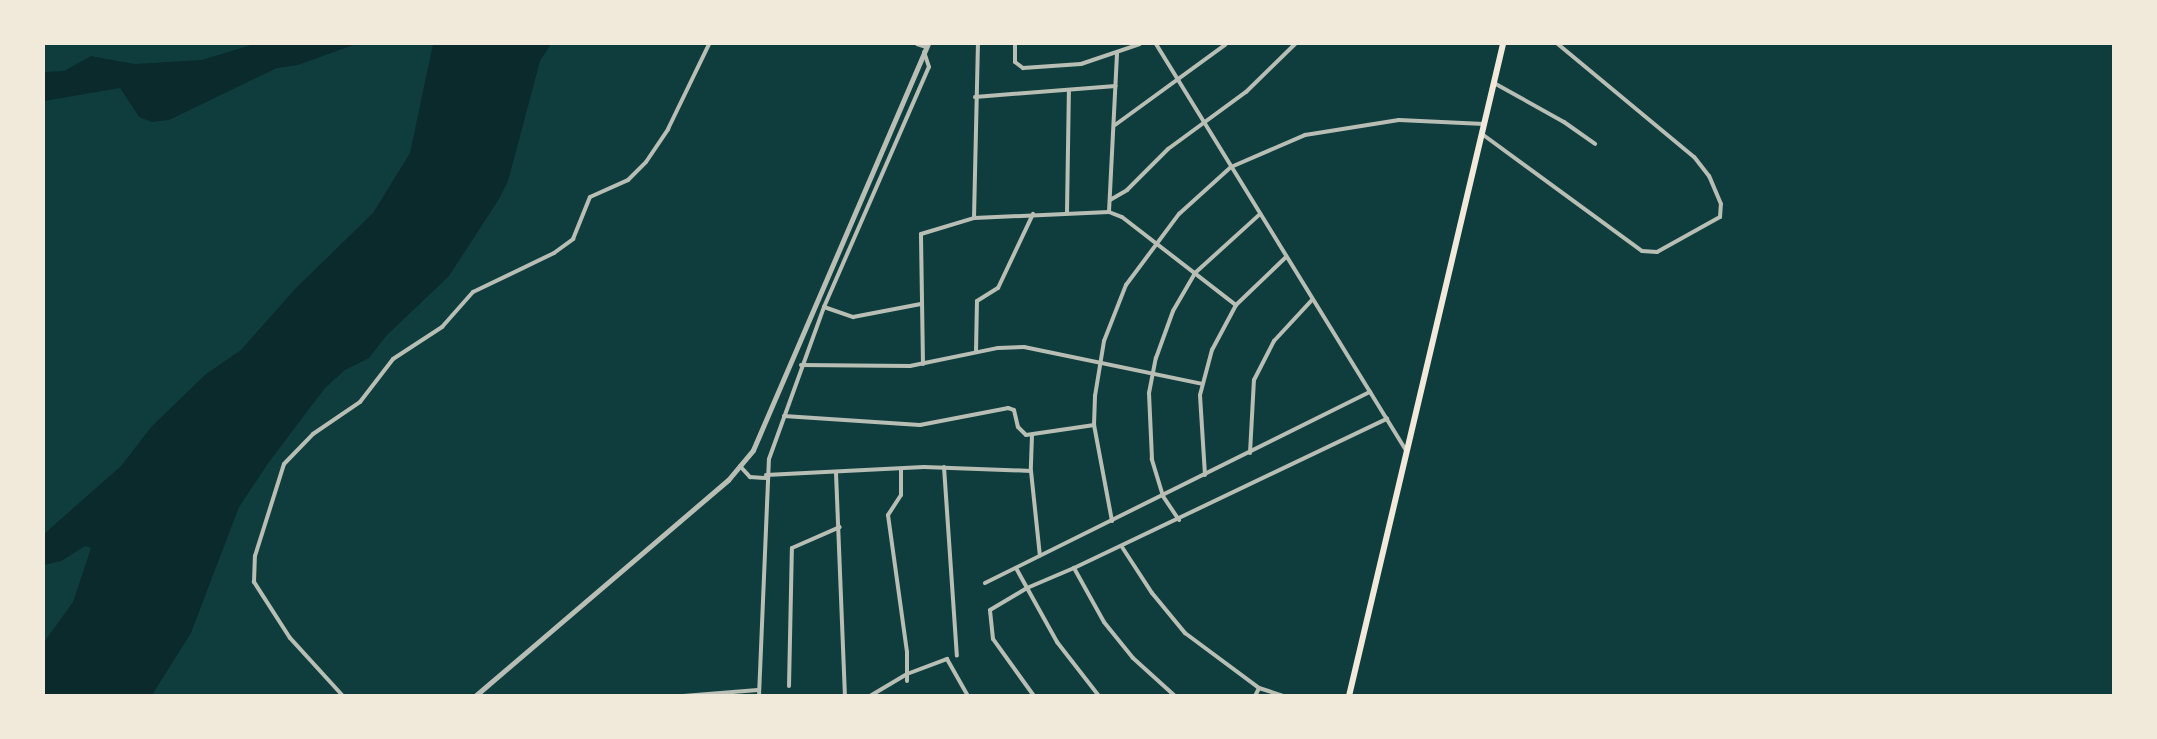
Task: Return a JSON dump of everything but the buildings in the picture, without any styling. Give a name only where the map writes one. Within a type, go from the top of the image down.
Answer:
[{"type":"main road","points":[[1349,696],[1503,44]]},
{"type":"street","points":[[343,696],[290,638],[254,582],[255,556],[284,464],[313,434],[360,402],[393,359],[442,327],[473,292],[554,253],[573,239],[590,197],[628,180],[646,162],[668,129],[709,44]]},
{"type":"street","points":[[917,44],[926,48]]},
{"type":"street","points":[[974,218],[978,44]]},
{"type":"street","points":[[1015,44],[1015,62],[1023,68],[1073,66],[1140,44]]},
{"type":"street","points":[[1156,44],[1407,451]]},
{"type":"street","points":[[1114,126],[1226,44]]},
{"type":"street","points":[[1110,200],[1127,190],[1168,149],[1246,92],[1295,44]]},
{"type":"street","points":[[1482,134],[1642,251],[1657,252],[1720,217],[1721,204],[1709,176],[1694,157],[1558,44]]},
{"type":"street","points":[[759,696],[766,477],[783,416],[801,365],[928,67],[926,48]]},
{"type":"street","points":[[475,696],[719,488],[753,450],[926,48]]},
{"type":"street","points":[[1109,212],[1117,53]]},
{"type":"street","points":[[1494,83],[1550,113],[1595,144]]},
{"type":"street","points":[[975,97],[1116,86]]},
{"type":"street","points":[[1067,212],[1069,91]]},
{"type":"street","points":[[1112,520],[1094,425],[1100,362],[1118,302],[1155,242],[1204,189],[1231,167],[1282,143],[1335,129],[1399,120],[1484,124]]},
{"type":"street","points":[[923,364],[921,234],[974,218],[1067,212],[1109,212],[1155,242],[1236,305]]},
{"type":"street","points":[[976,352],[976,301],[998,288],[1033,214]]},
{"type":"street","points":[[1179,520],[1163,496],[1154,470],[1149,435],[1152,374],[1167,325],[1195,273],[1260,214]]},
{"type":"street","points":[[1205,475],[1200,425],[1202,384],[1215,343],[1236,305],[1286,257]]},
{"type":"street","points":[[1250,453],[1249,410],[1254,380],[1274,341],[1313,300]]},
{"type":"street","points":[[824,307],[853,317],[921,304]]},
{"type":"street","points":[[801,365],[923,364],[976,352],[1024,347],[1202,384]]},
{"type":"street","points":[[985,583],[1370,392]]},
{"type":"street","points":[[783,416],[920,425],[1008,408],[1014,410],[1021,432],[1032,435],[1094,425]]},
{"type":"street","points":[[1034,696],[993,639],[990,610],[1027,588],[1122,547],[1387,419]]},
{"type":"street","points":[[1032,435],[1031,471],[1040,556]]},
{"type":"street","points":[[740,466],[750,477],[944,467],[1031,471]]},
{"type":"street","points":[[944,467],[957,656]]},
{"type":"street","points":[[901,470],[902,495],[888,515],[907,681]]},
{"type":"street","points":[[836,473],[840,527],[845,696]]},
{"type":"street","points":[[789,686],[792,548],[840,527]]},
{"type":"street","points":[[1122,547],[1152,593],[1185,633],[1259,688],[1284,696]]},
{"type":"street","points":[[1016,568],[1057,642],[1099,696]]},
{"type":"street","points":[[1074,568],[1104,622],[1133,658],[1175,696]]},
{"type":"street","points":[[870,696],[908,674],[947,659],[968,696]]},
{"type":"street","points":[[1255,696],[1259,688]]},
{"type":"street","points":[[682,696],[758,690]]},
{"type":"water","points":[[254,44],[356,44],[298,65],[277,68],[169,120],[152,122],[139,117],[120,88],[44,101],[44,72],[64,71],[91,56],[134,64],[202,60]]},
{"type":"water","points":[[433,44],[551,44],[540,61],[508,181],[499,199],[449,276],[386,336],[369,358],[345,370],[325,388],[269,462],[239,507],[191,633],[152,695],[44,695],[44,642],[73,602],[91,548],[85,546],[61,561],[44,565],[44,534],[121,466],[152,426],[206,374],[241,350],[295,289],[373,213],[410,153]]}]
